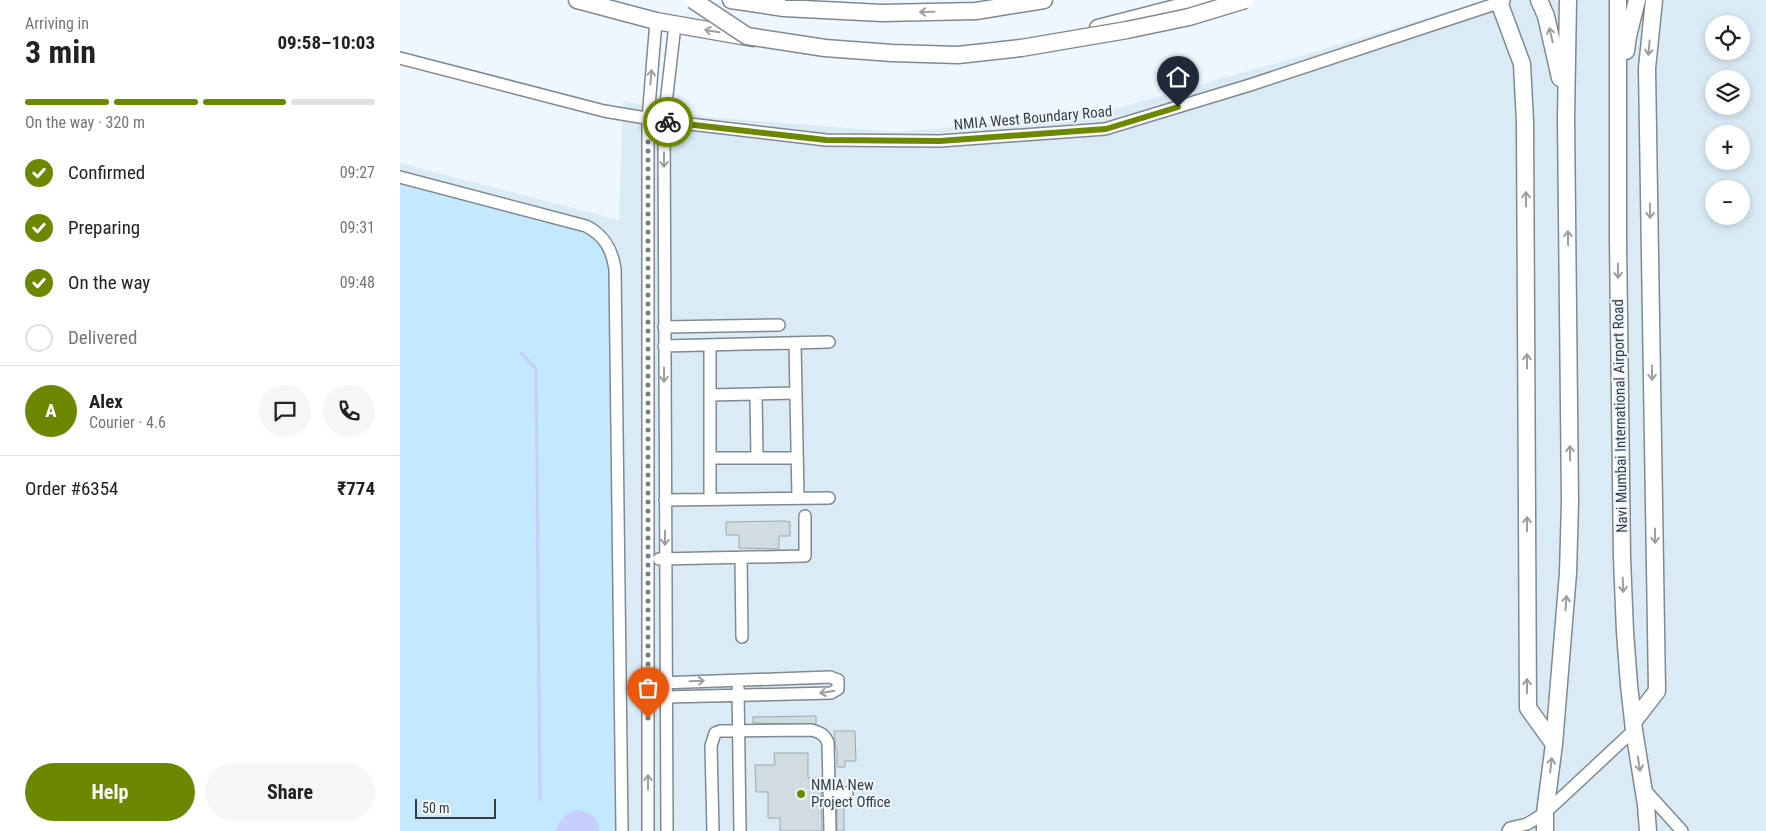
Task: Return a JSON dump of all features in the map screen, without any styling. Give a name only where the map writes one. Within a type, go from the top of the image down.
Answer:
[{"type":"highway","points":[[577,0],[656,21],[743,37],[945,58],[1080,33],[1207,0]]},
{"type":"highway","points":[[693,0],[747,36],[825,48],[958,55],[1021,48],[1127,30],[1189,17],[1245,0]]},
{"type":"highway","points":[[731,0],[784,8],[882,13],[976,11],[1044,0]]},
{"type":"highway","points":[[1539,0],[1546,16],[1552,40],[1566,118]]},
{"type":"highway","points":[[1545,831],[1545,813],[1554,744],[1568,573],[1570,502],[1566,118],[1568,0]]},
{"type":"highway","name":"Navi Mumbai International Airport Road","points":[[1618,0],[1622,558],[1625,632],[1634,726],[1648,831]]},
{"type":"highway","points":[[1618,117],[1628,36],[1637,0]]},
{"type":"highway","points":[[1634,726],[1657,691],[1647,68],[1654,0]]},
{"type":"highway","points":[[1502,1],[1522,64],[1525,122],[1528,708],[1554,744]]},
{"type":"street","name":"NMIA West Boundary Road","points":[[400,58],[604,111],[664,122],[826,140],[940,141],[1106,129],[1250,86],[1502,1]]},
{"type":"street","points":[[648,831],[648,119],[656,21]]},
{"type":"street","points":[[667,831],[664,122],[675,25]]},
{"type":"street","points":[[400,177],[586,226],[599,234],[612,253],[615,269],[622,831]]},
{"type":"street","points":[[664,327],[779,325]]},
{"type":"street","points":[[664,346],[829,342]]},
{"type":"street","points":[[795,343],[798,498]]},
{"type":"street","points":[[710,345],[710,499]]},
{"type":"street","points":[[710,395],[796,393]]},
{"type":"street","points":[[756,394],[757,458]]},
{"type":"street","points":[[710,458],[797,458]]},
{"type":"street","points":[[665,500],[829,498]]},
{"type":"street","points":[[648,559],[805,556],[805,516]]},
{"type":"street","points":[[741,557],[742,637]]},
{"type":"street","points":[[648,683],[830,677],[838,680],[838,689],[831,693],[666,697],[648,700]]},
{"type":"street","points":[[737,680],[740,831]]},
{"type":"street","points":[[1508,831],[1510,828],[1526,828],[1545,813],[1634,726]]},
{"type":"street","points":[[713,831],[712,740],[717,731],[811,730],[826,737],[828,743],[830,831]]},
{"type":"street","points":[[1643,788],[1682,831]]},
{"type":"street","points":[[830,792],[847,793]]},
{"type":"shaded area","points":[[1485,0],[1766,0],[1766,831],[400,831],[400,163],[619,220],[623,101],[707,117],[897,132],[1093,115],[1298,57]]},
{"type":"shaded area","points":[[400,182],[586,231],[600,242],[609,262],[615,831],[400,831]]},
{"type":"shaded area","points":[[578,810],[596,819],[599,831],[555,831],[564,817]]},
{"type":"building","points":[[726,522],[790,522],[790,536],[779,536],[779,549],[739,548],[739,535],[726,535]]},
{"type":"building","points":[[816,716],[816,724],[753,723],[753,717]]},
{"type":"building","points":[[834,731],[855,731],[856,761],[845,761],[845,767],[837,767]]},
{"type":"building","name":"NMIA New Project Office","points":[[774,753],[808,753],[808,778],[821,778],[822,831],[780,831],[780,818],[768,818],[768,792],[756,792],[755,765],[775,765]]},
{"type":"building","points":[[837,800],[844,800],[844,831],[837,831]]},
{"type":"waterway","points":[[521,353],[536,369],[540,800]]},
{"type":"way so far","points":[[648,718],[648,119],[668,122]]},
{"type":"place","name":"NMIA New Project Office","points":[[801,794]]},
{"type":"route","points":[[668,122],[826,140],[940,141],[1106,129],[1178,107]]}]
